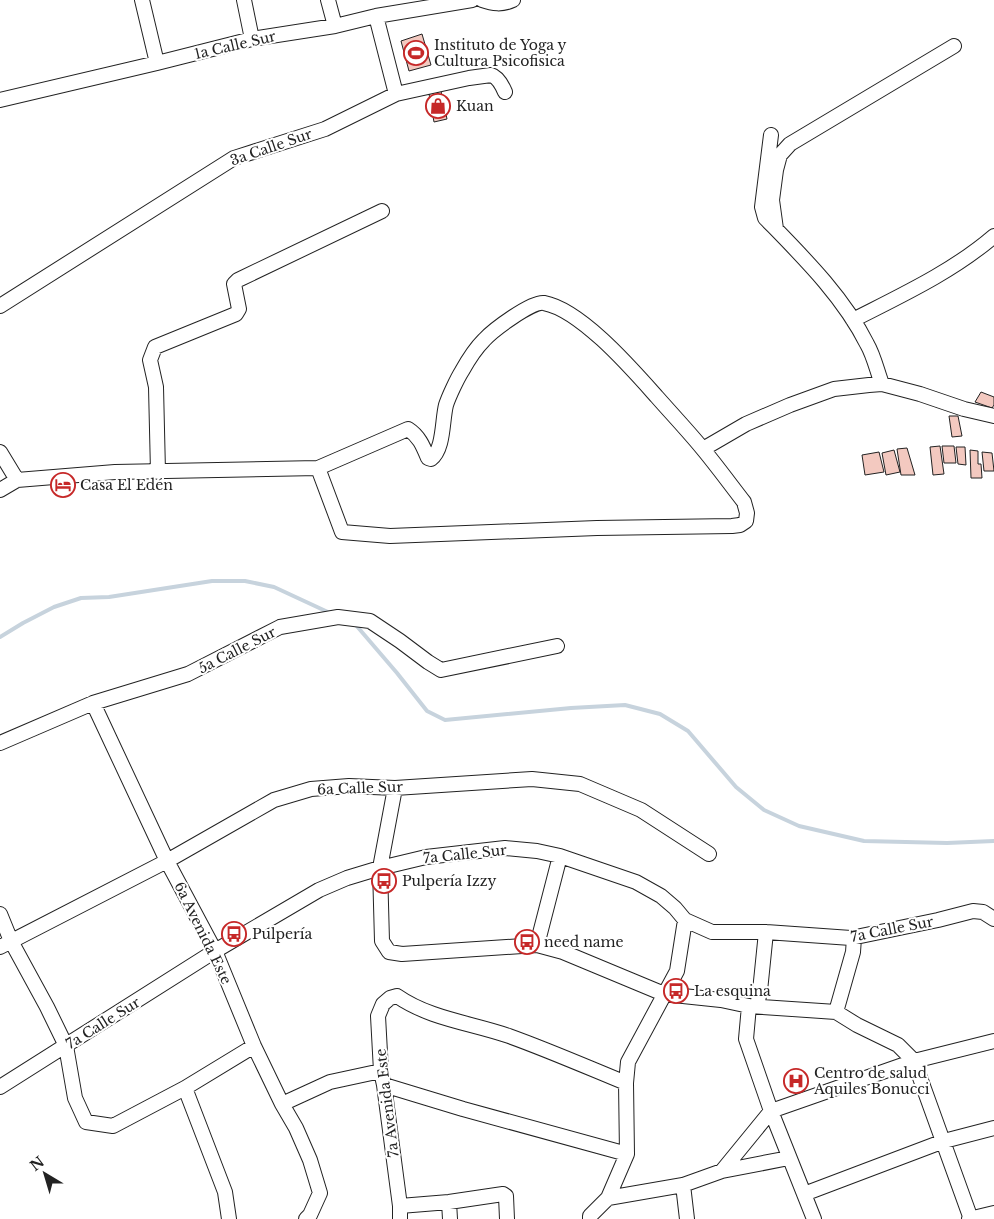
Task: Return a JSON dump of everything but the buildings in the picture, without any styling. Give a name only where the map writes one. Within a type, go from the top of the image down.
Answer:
[{"type":"street","points":[[142,0],[157,63]]},
{"type":"street","points":[[244,0],[252,39]]},
{"type":"street","points":[[328,0],[335,26]]},
{"type":"street","name":"1a Calle Sur","points":[[0,100],[252,39],[335,26],[376,16],[472,0]]},
{"type":"street","points":[[482,0],[501,4],[513,0]]},
{"type":"street","points":[[376,16],[396,94]]},
{"type":"street","points":[[776,229],[772,200],[776,170],[780,155],[790,144],[954,46]]},
{"type":"street","name":"3a Calle Sur","points":[[0,306],[234,158],[325,129],[396,94],[491,75],[498,79],[505,92]]},
{"type":"street","points":[[771,135],[762,207],[765,218],[834,292],[868,345],[882,384]]},
{"type":"street","points":[[158,472],[156,387],[150,360],[155,347],[236,314],[239,310],[234,284],[238,280],[382,211]]},
{"type":"street","points":[[853,320],[915,289],[949,269],[979,249],[994,236]]},
{"type":"street","points":[[0,490],[17,480],[115,472],[318,468],[408,429],[422,443],[428,458],[431,459],[439,449],[446,405],[461,372],[484,340],[507,321],[528,308],[543,303],[560,309],[582,322],[633,370],[703,449],[744,502],[747,513],[746,522],[740,525],[390,536],[342,532],[318,468]]},
{"type":"street","points":[[703,449],[746,424],[834,389],[882,384],[920,394],[964,409],[994,416]]},
{"type":"street","points":[[0,452],[17,480]]},
{"type":"street","name":"5a Calle Sur","points":[[0,743],[94,703],[188,674],[280,627],[338,617],[370,621],[441,670],[557,646]]},
{"type":"street","name":"6a Avenida Este","points":[[94,703],[167,861],[215,951],[254,1046],[282,1104],[296,1128],[306,1152],[320,1193],[310,1215],[306,1219]]},
{"type":"street","name":"6a Calle Sur","points":[[6,944],[167,861],[274,800],[311,789],[348,786],[395,788],[532,778],[580,784],[642,810],[710,854]]},
{"type":"street","points":[[395,788],[380,868],[382,941],[389,952],[402,954],[537,945],[563,952],[664,994],[721,1000],[753,1006],[831,1011],[898,1045],[914,1060],[970,1219],[994,1213]]},
{"type":"street","name":"7a Calle Sur","points":[[0,1088],[215,951],[319,890],[347,878],[426,856],[505,848],[537,851],[560,856],[636,882],[661,896],[685,920],[712,932],[766,932],[854,938],[938,920],[973,910],[983,912],[994,919]]},
{"type":"street","points":[[537,945],[560,856]]},
{"type":"street","points":[[0,914],[6,944],[47,1007],[66,1046],[75,1098],[86,1122],[113,1126],[185,1088],[254,1046]]},
{"type":"street","points":[[590,1219],[590,1216],[608,1198],[627,1154],[626,1083],[628,1062],[677,971],[685,920]]},
{"type":"street","points":[[766,932],[760,991],[753,1006],[746,1039],[770,1111],[814,1219]]},
{"type":"street","points":[[831,1011],[853,952],[854,938]]},
{"type":"street","name":"7a Avenida Este","points":[[400,1213],[381,1071],[378,1016],[383,1004],[390,998],[397,996],[405,1002],[445,1018],[508,1035],[626,1083]]},
{"type":"street","points":[[722,1171],[770,1111],[914,1060],[994,1040]]},
{"type":"street","points":[[282,1104],[330,1082],[381,1071]]},
{"type":"street","points":[[384,1085],[627,1154]]},
{"type":"street","points":[[185,1088],[225,1192],[229,1219]]},
{"type":"street","points":[[804,1194],[944,1141],[994,1128]]},
{"type":"street","points":[[608,1198],[683,1185],[722,1171],[789,1158]]},
{"type":"street","points":[[683,1185],[687,1219]]},
{"type":"street","points":[[400,1213],[449,1202],[503,1194],[506,1196],[507,1219]]},
{"type":"street","points":[[449,1202],[450,1219]]},
{"type":"waterway","points":[[0,637],[54,607],[81,598],[109,597],[212,581],[245,581],[274,587],[330,613]]},
{"type":"waterway","points":[[352,623],[355,624],[397,673],[427,711],[445,720],[625,705],[660,714],[688,731],[736,787],[764,810],[799,826],[864,841],[947,843],[994,841]]},
{"type":"place","name":"Instituto de Yoga y Cultura Psicofisica","points":[[416,53]]},
{"type":"place","name":"Kuan","points":[[438,106]]},
{"type":"place","name":"Casa El Edén","points":[[63,485]]},
{"type":"place","name":"Pulpería Izzy","points":[[384,881]]},
{"type":"place","name":"Pulpería","points":[[234,934]]},
{"type":"place","name":"need name","points":[[527,942]]},
{"type":"place","name":"La esquina","points":[[676,991]]},
{"type":"place","name":"Centro de salud Aquiles Bonucci","points":[[796,1081]]}]
